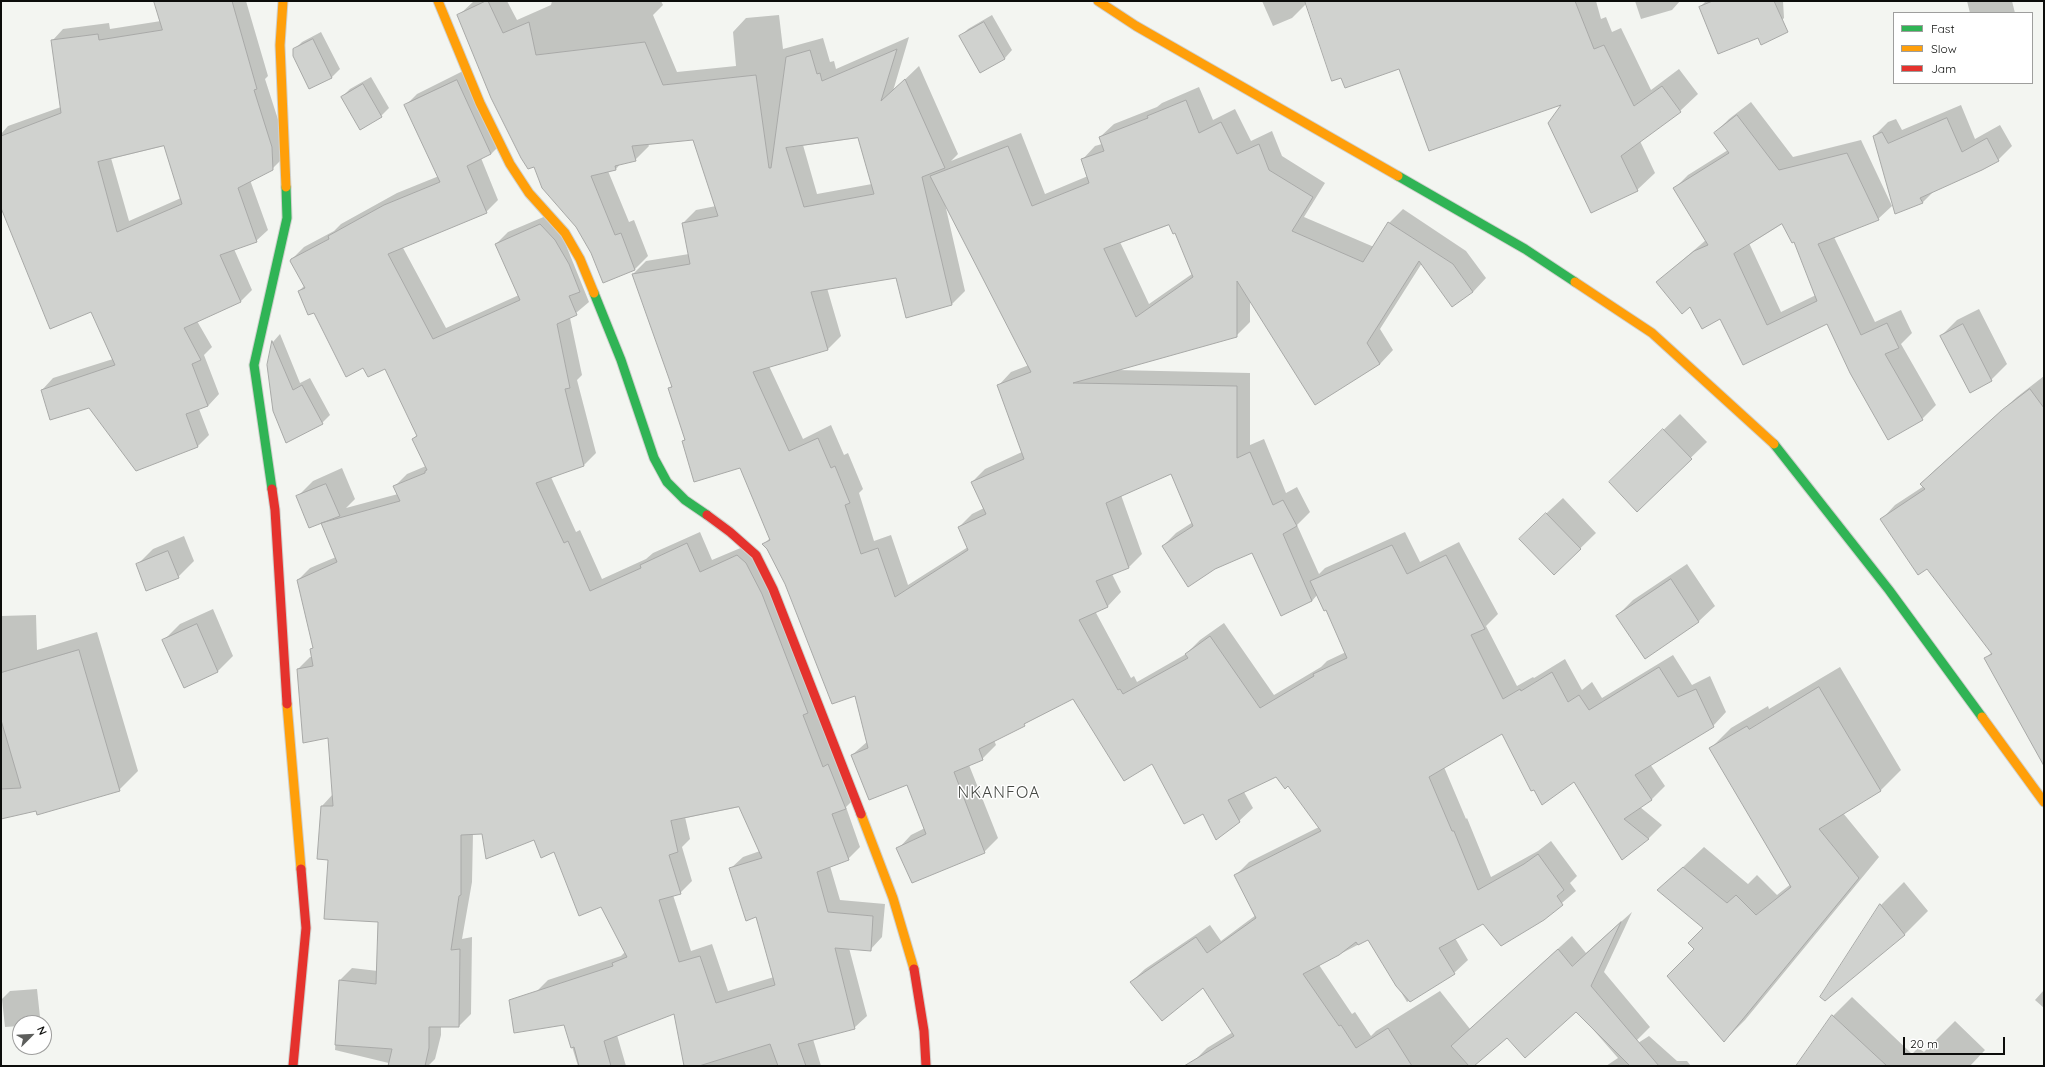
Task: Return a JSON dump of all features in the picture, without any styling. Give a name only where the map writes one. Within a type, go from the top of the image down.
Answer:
[{"type":"street","points":[[283,1],[280,45],[287,218],[254,365],[274,510],[282,641],[306,928],[293,1066]]},
{"type":"street","points":[[438,1],[480,103],[510,164],[529,193],[565,233],[580,259],[621,360],[654,458],[668,482],[685,500],[730,532],[756,555],[773,589],[899,910],[917,977],[926,1042],[926,1066]]},
{"type":"street","points":[[1098,1],[1136,26],[1526,249],[1652,332],[1772,441],[1889,590],[2044,802]]},
{"type":"building","points":[[154,1],[232,1],[257,89],[254,90],[272,147],[273,170],[238,188],[257,242],[220,255],[241,302],[184,328],[201,360],[192,364],[208,406],[186,414],[198,447],[136,471],[89,408],[50,420],[41,390],[115,365],[91,312],[50,329],[1,208],[1,136],[61,113],[51,40],[98,34],[99,40],[162,30]],"holes":[[[164,146],[182,204],[117,232],[98,162]]]},
{"type":"building","points":[[488,1],[503,33],[529,22],[536,55],[645,42],[663,85],[756,75],[769,168],[771,168],[786,57],[810,50],[817,74],[820,73],[822,81],[897,49],[881,101],[905,79],[945,168],[922,177],[952,305],[906,318],[896,278],[811,292],[828,350],[753,372],[789,451],[818,438],[831,468],[835,466],[850,503],[845,505],[861,554],[878,548],[895,597],[968,550],[958,527],[986,514],[971,482],[1024,459],[997,385],[1031,372],[930,176],[1008,146],[1032,206],[1089,183],[1081,159],[1104,151],[1099,137],[1148,118],[1147,116],[1186,100],[1199,133],[1221,122],[1237,154],[1259,144],[1269,170],[1313,197],[1292,231],[1363,262],[1388,222],[1453,264],[1473,292],[1452,307],[1419,261],[1367,343],[1380,364],[1315,405],[1237,281],[1237,337],[1073,383],[1237,386],[1237,458],[1250,452],[1273,505],[1283,500],[1297,526],[1283,534],[1312,601],[1281,616],[1252,553],[1215,569],[1188,587],[1162,546],[1193,526],[1171,474],[1106,503],[1129,568],[1096,581],[1108,607],[1079,620],[1118,690],[1120,689],[1123,694],[1188,658],[1185,654],[1210,636],[1260,708],[1314,676],[1313,674],[1347,658],[1326,610],[1324,611],[1310,581],[1392,545],[1407,574],[1446,555],[1485,629],[1471,635],[1503,699],[1520,689],[1521,691],[1552,672],[1568,702],[1579,695],[1589,710],[1659,667],[1678,697],[1696,689],[1714,727],[1635,775],[1652,800],[1624,819],[1649,839],[1622,860],[1574,782],[1542,805],[1534,790],[1531,791],[1502,734],[1429,777],[1452,831],[1454,831],[1478,890],[1524,864],[1538,854],[1564,890],[1557,896],[1563,905],[1544,920],[1501,946],[1483,924],[1439,948],[1455,974],[1410,1002],[1396,986],[1368,940],[1358,945],[1356,942],[1339,955],[1303,974],[1356,1048],[1388,1028],[1412,1066],[1184,1066],[1234,1036],[1203,988],[1162,1021],[1130,982],[1196,937],[1207,953],[1256,918],[1234,875],[1321,831],[1288,786],[1285,789],[1276,777],[1228,800],[1240,822],[1216,840],[1203,814],[1184,824],[1152,764],[1124,781],[1073,699],[1024,724],[1025,726],[979,749],[983,760],[954,772],[985,853],[912,883],[896,848],[926,834],[907,785],[869,800],[851,755],[868,748],[855,696],[832,704],[785,584],[767,549],[762,544],[770,540],[740,468],[694,482],[682,441],[685,440],[668,388],[672,387],[632,274],[690,264],[682,223],[718,216],[693,140],[632,146],[636,161],[615,166],[616,170],[591,176],[615,235],[621,233],[635,270],[603,283],[591,253],[576,227],[542,188],[534,167],[528,169],[521,158],[491,98],[457,15]],"holes":[[[858,138],[874,194],[804,207],[786,148]],[[1169,225],[1173,234],[1175,233],[1193,277],[1136,317],[1104,249]]]},
{"type":"building","points":[[1305,1],[1575,1],[1594,49],[1604,45],[1634,106],[1662,86],[1681,112],[1621,156],[1638,191],[1591,213],[1548,123],[1561,105],[1429,151],[1399,69],[1345,88],[1341,78],[1332,81]]},
{"type":"building","points":[[1713,1],[1774,1],[1788,32],[1761,45],[1758,38],[1718,54],[1699,7]]},
{"type":"building","points":[[984,22],[1005,59],[980,73],[959,36]]},
{"type":"building","points":[[313,39],[332,78],[309,89],[293,56],[293,49]]},
{"type":"building","points":[[457,80],[491,154],[467,166],[487,213],[388,254],[433,339],[520,300],[495,244],[540,224],[555,240],[569,264],[580,292],[569,296],[577,315],[557,324],[570,388],[565,389],[584,466],[536,483],[564,543],[568,541],[590,591],[641,568],[640,565],[687,543],[700,572],[737,555],[746,563],[762,594],[808,713],[803,715],[823,767],[828,764],[846,809],[832,814],[849,860],[817,872],[828,912],[873,916],[871,951],[835,948],[855,1029],[798,1044],[806,1066],[778,1066],[770,1044],[699,1066],[684,1066],[674,1014],[604,1041],[611,1066],[579,1066],[574,1047],[571,1048],[564,1025],[514,1033],[509,1000],[613,966],[612,963],[627,957],[601,907],[579,916],[554,852],[541,858],[534,840],[486,859],[482,834],[461,835],[461,895],[459,896],[451,950],[460,949],[459,1027],[429,1027],[429,1048],[425,1066],[388,1066],[392,1049],[335,1045],[339,980],[376,984],[378,922],[324,919],[328,860],[317,859],[321,806],[333,806],[328,738],[303,743],[297,669],[313,666],[310,649],[313,648],[297,580],[337,562],[321,523],[400,501],[393,486],[425,473],[427,470],[412,439],[417,436],[385,369],[368,377],[363,368],[346,377],[314,313],[308,315],[298,291],[305,288],[290,261],[291,259],[329,239],[328,236],[384,205],[440,182],[404,105]],"holes":[[[739,807],[762,858],[729,868],[746,921],[756,917],[775,985],[716,1003],[700,956],[679,962],[659,900],[681,894],[669,855],[678,852],[671,821]]]},
{"type":"building","points":[[363,84],[382,117],[360,130],[341,97]]},
{"type":"building","points":[[1737,115],[1779,170],[1847,153],[1879,220],[1818,244],[1861,335],[1887,323],[1899,348],[1885,354],[1923,420],[1888,440],[1850,373],[1827,324],[1743,365],[1720,319],[1702,329],[1690,307],[1682,314],[1656,282],[1694,251],[1708,245],[1673,188],[1729,153],[1714,133]],"holes":[[[1782,224],[1792,243],[1794,242],[1817,301],[1767,325],[1734,254]]]},
{"type":"building","points":[[1947,118],[1962,152],[1987,138],[1999,161],[1920,198],[1923,203],[1895,214],[1873,136],[1882,132],[1888,143]]},
{"type":"building","points":[[1963,324],[1992,381],[1970,393],[1940,336]]},
{"type":"building","points":[[272,341],[293,390],[302,385],[323,424],[286,443],[273,411],[267,365]]},
{"type":"building","points":[[2030,389],[2044,408],[2044,766],[1984,658],[1992,654],[1927,569],[1918,575],[1880,519],[1925,489],[1920,484],[2002,410]]},
{"type":"building","points":[[1663,429],[1692,459],[1637,512],[1609,482]]},
{"type":"building","points":[[326,484],[340,516],[309,528],[296,496]]},
{"type":"building","points":[[1546,513],[1581,549],[1554,575],[1519,539]]},
{"type":"building","points":[[168,551],[179,578],[146,591],[136,564]]},
{"type":"building","points":[[1671,579],[1699,622],[1645,659],[1616,616]]},
{"type":"building","points":[[197,624],[218,672],[184,688],[162,640]]},
{"type":"building","points":[[79,650],[120,791],[37,815],[36,811],[1,819],[1,789],[21,788],[1,720],[1,673]]},
{"type":"building","points":[[1819,687],[1881,791],[1819,829],[1859,878],[1724,1042],[1667,976],[1694,949],[1688,943],[1703,928],[1657,890],[1683,867],[1727,903],[1736,895],[1756,915],[1791,887],[1709,748],[1747,726],[1749,729]]},
{"type":"building","points":[[1880,904],[1905,935],[1825,1001],[1820,997]]},
{"type":"building","points":[[1621,922],[1591,986],[1659,1066],[1630,1066],[1576,1012],[1525,1058],[1507,1038],[1474,1066],[1469,1066],[1451,1046],[1558,949],[1572,966]]},
{"type":"building","points":[[1832,1015],[1887,1066],[1796,1066]]},
{"type":"traffic: fast","points":[[1398,176],[1525,249],[1575,282]]},
{"type":"traffic: fast","points":[[272,489],[254,365],[287,218],[286,187]]},
{"type":"traffic: fast","points":[[594,293],[621,360],[654,458],[667,482],[685,500],[707,515]]},
{"type":"traffic: fast","points":[[1774,444],[1889,590],[1982,717]]},
{"type":"traffic: slow","points":[[283,1],[280,45],[286,187]]},
{"type":"traffic: slow","points":[[438,1],[480,103],[510,164],[529,193],[565,233],[580,259],[594,293]]},
{"type":"traffic: slow","points":[[1098,1],[1136,26],[1398,176]]},
{"type":"traffic: slow","points":[[1575,282],[1652,333],[1774,444]]},
{"type":"traffic: slow","points":[[287,704],[301,869]]},
{"type":"traffic: slow","points":[[1982,717],[2044,802]]},
{"type":"traffic: slow","points":[[861,814],[893,898],[914,969]]},
{"type":"traffic: jam","points":[[272,489],[275,510],[287,704]]},
{"type":"traffic: jam","points":[[707,515],[730,532],[756,555],[773,589],[861,814]]},
{"type":"traffic: jam","points":[[293,1066],[306,928],[301,869]]},
{"type":"traffic: jam","points":[[914,969],[924,1031],[926,1066]]},
{"type":"district","name":"NKANFOA","points":[[999,793]]}]
